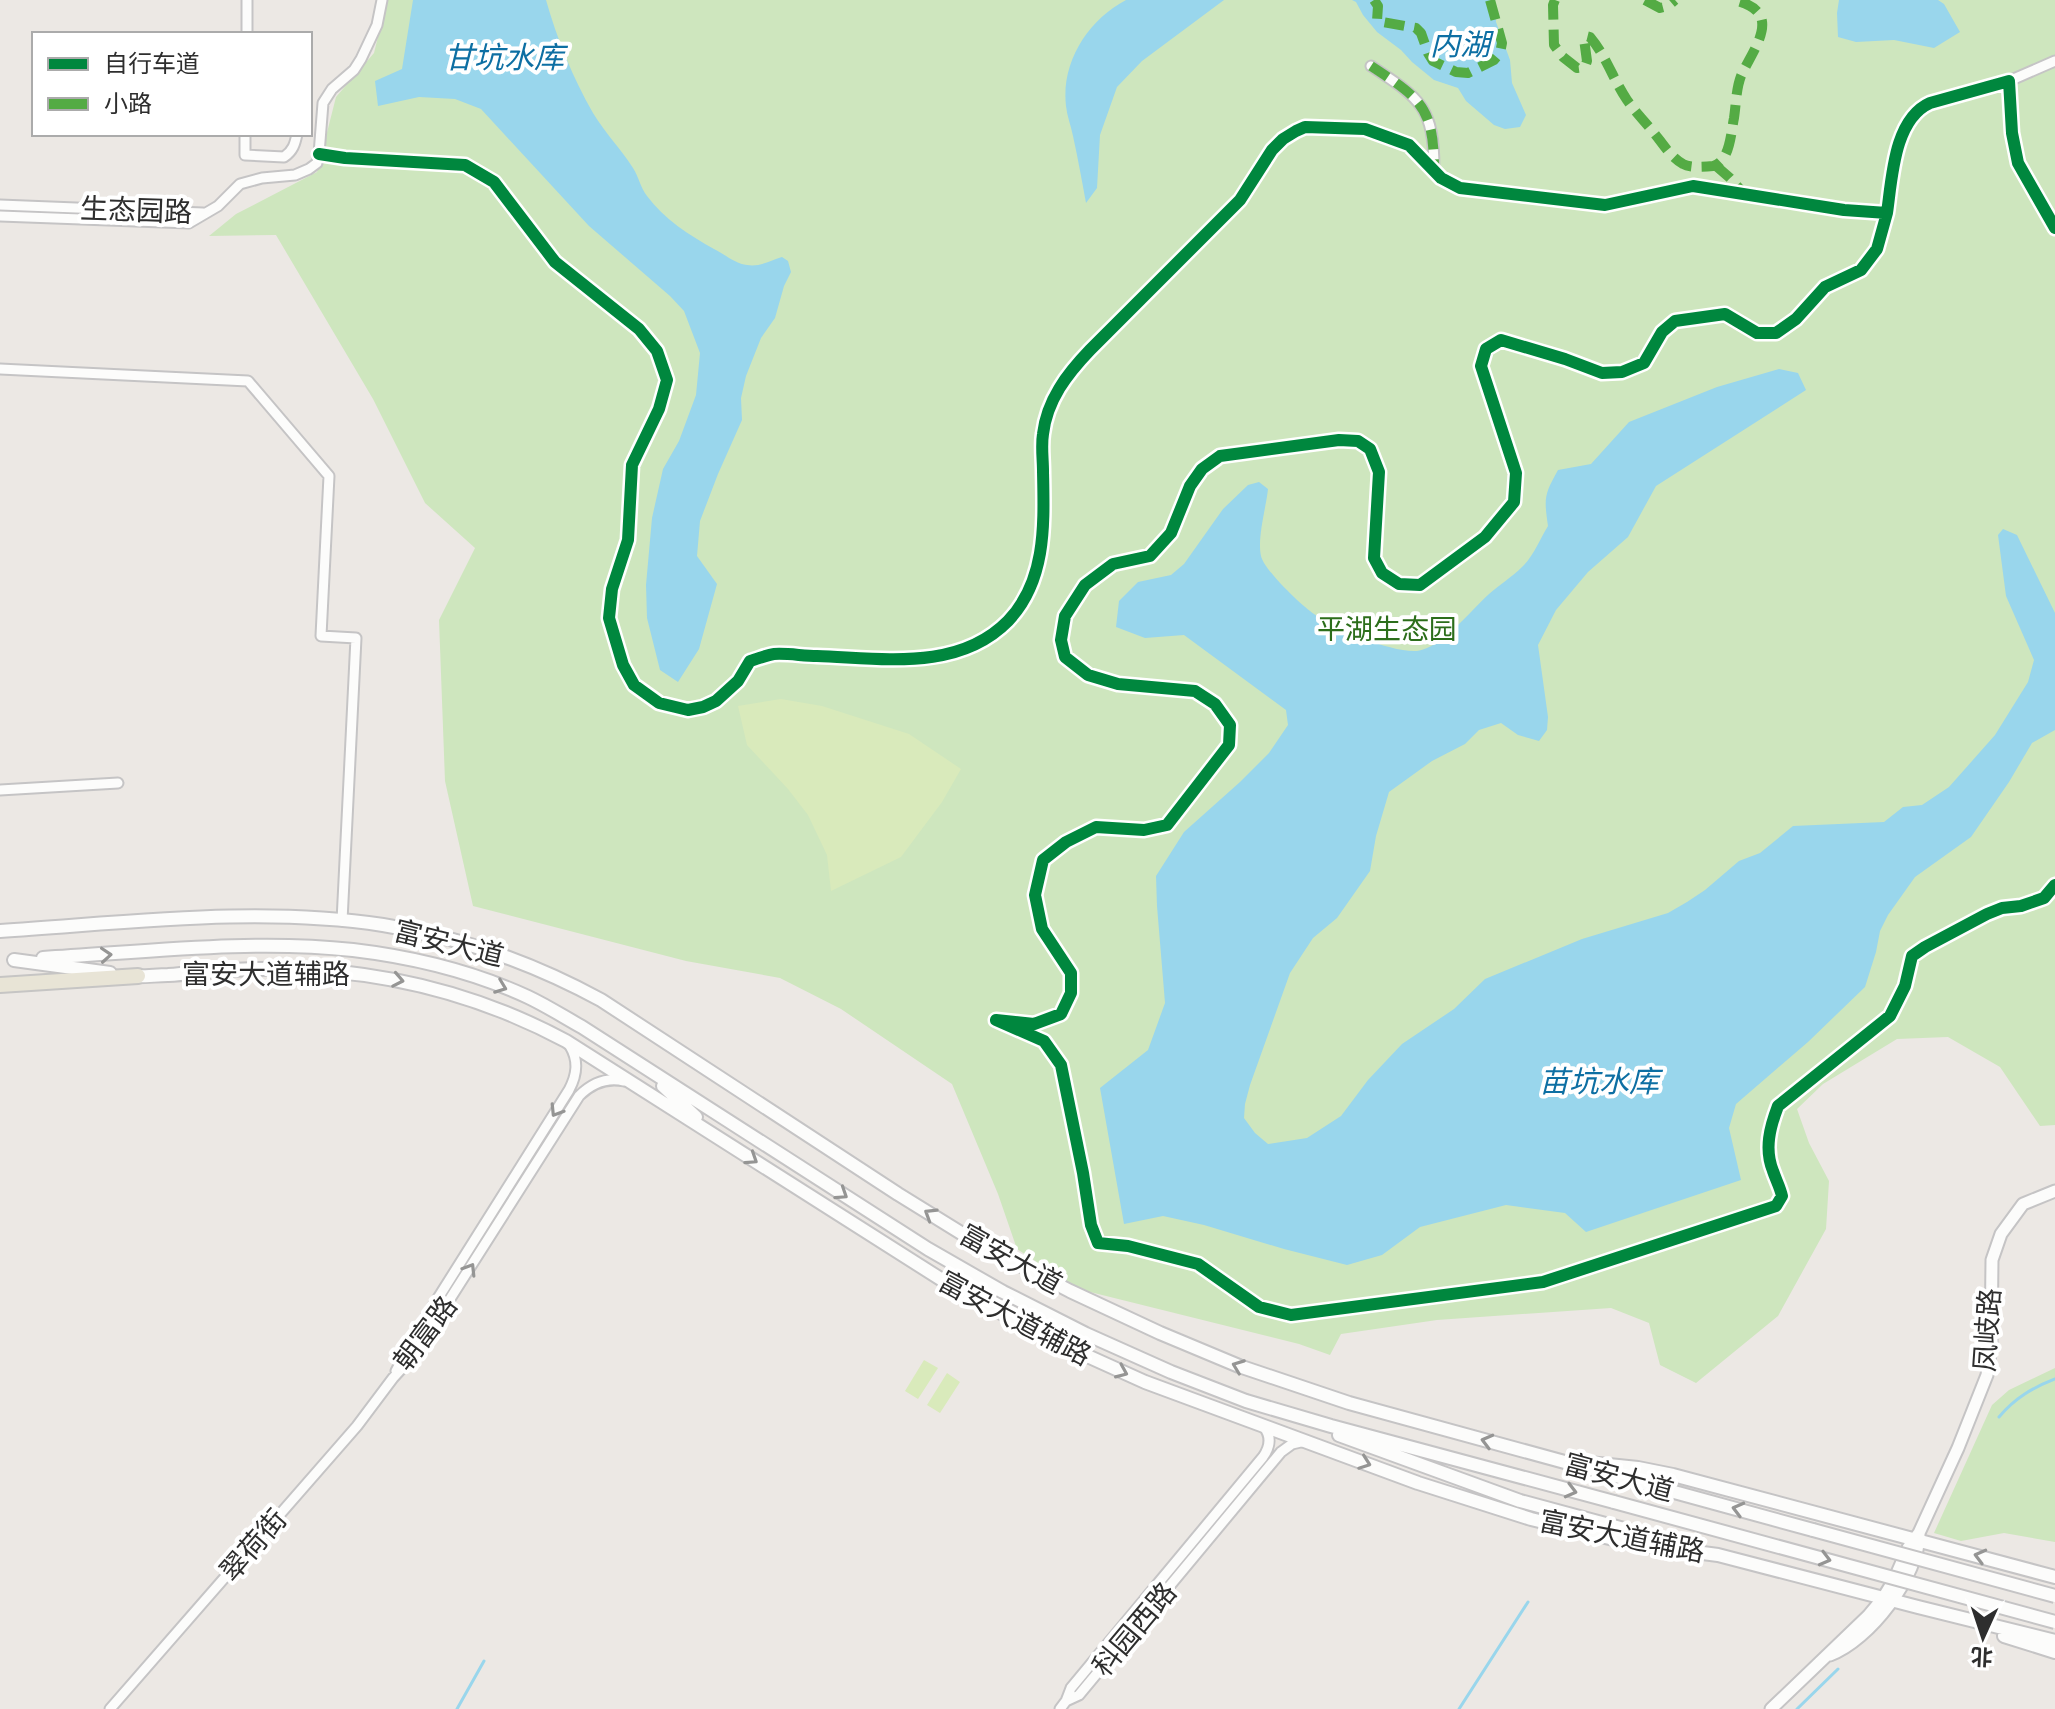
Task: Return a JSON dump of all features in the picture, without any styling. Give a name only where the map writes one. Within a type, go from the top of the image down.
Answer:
[{"type":"main road","name":"富安大道","points":[[0,931],[220,918],[298,918],[408,929],[462,943],[533,966],[601,1000],[974,1241],[1148,1328],[1239,1366],[1311,1391],[2055,1596]]},
{"type":"main road","name":"富安大道","points":[[7,961],[239,947],[338,949],[381,954],[476,978],[529,998],[582,1027],[928,1249],[1003,1292],[1129,1354],[1246,1401],[1331,1426],[2055,1622]]},
{"type":"main road","name":"富安大道辅路","points":[[7,961],[138,976],[281,969],[367,975],[426,986],[485,1003],[566,1041],[937,1278],[1024,1326],[1134,1377],[1456,1496],[1543,1522],[1634,1544],[1718,1555],[2055,1641]]},
{"type":"main road","points":[[0,985],[138,976]]},
{"type":"main road","points":[[637,1062],[720,1139]]},
{"type":"main road","points":[[1246,1401],[1520,1501],[1718,1555]]},
{"type":"main road","points":[[1556,1460],[1655,1471],[1918,1537],[2055,1577]]},
{"type":"main road","points":[[1918,1607],[2055,1652]]},
{"type":"street","points":[[247,0],[247,32]]},
{"type":"street","points":[[206,213],[218,206],[240,184],[295,175],[317,163],[323,103],[361,59],[377,25],[382,0]]},
{"type":"street","points":[[2055,61],[2009,81],[1921,107],[1904,130],[1877,249],[1861,270],[1825,287],[1796,319],[1776,333],[1757,333],[1725,314],[1675,321],[1662,332],[1644,363],[1612,373],[1602,373],[1501,340],[1486,349],[1481,366],[1516,473],[1514,502],[1485,537],[1420,585],[1399,584],[1382,573],[1374,558],[1379,472],[1370,449],[1358,441],[1339,440],[1220,456],[1202,469],[1190,486],[1171,533],[1150,556],[1113,564],[1085,585],[1065,616],[1061,640],[1065,657],[1088,675],[1118,684],[1195,691],[1215,704],[1230,725],[1229,745],[1167,825],[1144,830],[1096,827],[1066,842],[1043,860],[1035,895],[1042,929],[1071,973],[1071,993],[1061,1014],[1034,1024],[996,1020],[1044,1041],[1061,1065],[1091,1225],[1098,1243],[1128,1246],[1198,1264],[1259,1307],[1291,1315],[1307,1313],[1543,1282],[1776,1206],[1782,1196],[1769,1154],[1770,1128],[1778,1106],[1890,1016],[1905,986],[1912,956],[1987,914],[2044,898],[2055,885]]},
{"type":"street","points":[[1371,66],[1405,88],[1420,104],[1434,145],[1434,170]]},
{"type":"street","points":[[2009,81],[2012,133],[2018,163],[2055,228]]},
{"type":"street","points":[[319,154],[465,165],[494,182],[555,262],[639,329],[657,351],[667,380],[659,409],[632,465],[628,540],[612,589],[609,618],[623,665],[634,685],[659,703],[688,710],[716,701],[738,681],[750,661],[772,654],[935,658],[975,645],[994,635],[1026,596],[1042,549],[1043,434],[1052,399],[1080,360],[1240,200],[1272,150],[1283,139],[1305,127],[1365,129],[1409,145],[1441,178],[1460,188],[1605,205],[1693,186],[1844,210],[1887,213]]},
{"type":"street","points":[[245,136],[245,155],[284,157],[295,145],[297,136]]},
{"type":"street","name":"生态园路","points":[[0,205],[206,213]]},
{"type":"street","name":"生态园路","points":[[0,216],[189,223],[206,213]]},
{"type":"street","points":[[0,369],[248,381],[329,476],[321,636],[356,638],[342,921]]},
{"type":"street","points":[[0,790],[118,783]]},
{"type":"street","name":"朝富路","points":[[393,1378],[416,1333],[569,1090],[576,1062],[566,1041]]},
{"type":"street","name":"朝富路","points":[[393,1378],[425,1340],[579,1096],[596,1083],[606,1080],[632,1083]]},
{"type":"street","name":"凤岐路","points":[[1771,1709],[1888,1599],[1958,1448],[1987,1375],[1991,1347],[1992,1260],[2001,1234],[2023,1204],[2055,1191]]},
{"type":"street","name":"翠荷街","points":[[112,1708],[357,1426],[393,1378]]},
{"type":"street","name":"科园西路","points":[[1063,1705],[1071,1688],[1263,1457],[1270,1441],[1263,1426]]},
{"type":"street","name":"科园西路","points":[[1063,1705],[1079,1695],[1281,1452],[1292,1444],[1305,1441]]},
{"type":"green space","name":"平湖生态园","points":[[387,0],[2055,0],[2055,1125],[2040,1126],[2000,1067],[1948,1037],[1897,1039],[1823,1084],[1797,1109],[1809,1143],[1829,1181],[1826,1229],[1778,1316],[1696,1383],[1660,1365],[1649,1323],[1611,1308],[1437,1320],[1341,1334],[1330,1355],[1299,1344],[1078,1289],[1017,1249],[998,1194],[952,1084],[841,1009],[780,978],[686,961],[473,906],[445,781],[439,620],[475,548],[425,503],[373,399],[276,235],[209,236],[236,214],[317,172],[336,97],[374,53]]},
{"type":"green space","points":[[781,699],[822,706],[909,734],[961,769],[942,802],[901,857],[831,891],[827,855],[808,815],[747,745],[738,706]]},
{"type":"green space","points":[[924,1360],[938,1368],[918,1399],[905,1391]]},
{"type":"green space","points":[[2055,1368],[2055,1542],[2004,1533],[1961,1541],[1934,1533],[1992,1405],[2009,1390]]},
{"type":"green space","points":[[947,1373],[960,1382],[940,1413],[927,1405]]},
{"type":"water","name":"甘坑水库","points":[[413,0],[546,0],[566,58],[586,100],[654,204],[686,232],[739,263],[756,265],[782,257],[788,261],[791,272],[775,318],[761,338],[746,376],[741,398],[742,420],[700,521],[697,556],[717,584],[699,649],[678,682],[660,670],[647,618],[646,585],[652,518],[663,469],[679,441],[696,395],[700,353],[684,311],[589,226],[481,109],[455,99],[419,97],[378,106],[375,81],[402,69]]},
{"type":"water","points":[[1126,0],[1224,0],[1142,61],[1117,87],[1100,135],[1097,188],[1086,203],[1067,110],[1068,74],[1073,58],[1089,31],[1112,8]]},
{"type":"water","name":"内湖","points":[[1352,0],[1495,0],[1496,22],[1510,60],[1512,83],[1526,115],[1520,127],[1505,129],[1494,125],[1466,101],[1458,88],[1434,80],[1377,32]]},
{"type":"water","points":[[1839,0],[1938,0],[1944,4],[1960,32],[1934,48],[1894,40],[1856,42],[1838,37]]},
{"type":"water","name":"苗坑水库","points":[[1779,369],[1798,373],[1806,390],[1656,486],[1628,537],[1588,572],[1556,610],[1538,645],[1548,717],[1547,730],[1539,741],[1518,735],[1501,723],[1479,730],[1465,744],[1432,761],[1389,792],[1370,871],[1337,918],[1313,938],[1290,973],[1250,1085],[1244,1118],[1268,1144],[1307,1138],[1341,1116],[1368,1080],[1402,1044],[1454,1009],[1485,979],[1582,939],[1668,913],[1705,890],[1739,861],[1760,853],[1793,826],[1884,822],[1903,807],[1922,805],[1949,787],[1995,735],[2028,682],[2034,660],[2006,596],[1998,535],[2003,529],[2017,535],[2055,613],[2055,730],[2032,743],[1971,837],[1915,877],[1880,931],[1865,987],[1808,1042],[1736,1104],[1729,1128],[1741,1180],[1586,1232],[1565,1213],[1506,1205],[1420,1227],[1382,1255],[1347,1265],[1163,1216],[1124,1224],[1100,1088],[1148,1050],[1165,1003],[1156,876],[1184,832],[1269,753],[1288,725],[1286,710],[1184,635],[1145,638],[1116,627],[1119,601],[1138,582],[1171,575],[1184,564],[1223,509],[1248,485],[1259,482],[1268,489],[1261,532],[1261,556],[1269,570],[1293,596],[1324,620],[1364,639],[1406,651],[1427,648],[1446,636],[1530,558],[1548,526],[1546,497],[1558,470],[1591,464],[1629,422],[1717,387]]},
{"type":"waterway","points":[[1999,1417],[2024,1394],[2055,1379]]},
{"type":"waterway","points":[[1459,1709],[1528,1602]]},
{"type":"waterway","points":[[457,1709],[484,1661]]},
{"type":"waterway","points":[[1797,1709],[1838,1669]]},
{"type":"marked path","points":[[1374,0],[1378,6],[1377,21],[1416,28],[1433,61],[1456,72],[1468,73],[1494,60],[1500,53],[1502,43],[1490,0]]},
{"type":"marked path","points":[[1555,0],[1554,45],[1563,57],[1577,68],[1585,67],[1584,39],[1590,37],[1627,100],[1666,148],[1683,164],[1698,167],[1713,166],[1726,153],[1739,81],[1762,32],[1758,13],[1734,0]]},
{"type":"marked path","points":[[1645,0],[1660,8],[1675,0]]},
{"type":"marked path","points":[[1371,66],[1402,87],[1421,107],[1431,132],[1434,170]]},
{"type":"marked path","points":[[1715,165],[1745,195]]},
{"type":"cycle path","points":[[319,154],[465,165],[494,182],[555,262],[639,329],[657,351],[667,380],[659,409],[632,465],[628,540],[612,589],[609,618],[623,665],[634,685],[659,703],[688,710],[716,701],[738,681],[750,661],[768,655],[892,659],[942,655],[988,637],[1008,621],[1021,605],[1036,569],[1043,531],[1043,434],[1059,388],[1090,350],[1240,200],[1272,150],[1283,139],[1305,127],[1365,129],[1409,145],[1441,178],[1460,188],[1605,205],[1693,186],[1844,210],[1887,213],[1897,151],[1909,122],[1918,111],[1930,103],[2009,81],[2012,133],[2018,163],[2055,228]]},
{"type":"cycle path","points":[[1887,213],[1877,249],[1861,270],[1825,287],[1796,319],[1776,333],[1757,333],[1725,314],[1675,321],[1662,332],[1644,363],[1622,372],[1602,373],[1501,340],[1486,349],[1481,366],[1516,473],[1514,502],[1485,537],[1420,585],[1399,584],[1382,573],[1374,558],[1379,472],[1370,449],[1358,441],[1339,440],[1220,456],[1202,469],[1190,486],[1171,533],[1150,556],[1113,564],[1085,585],[1065,616],[1061,640],[1065,657],[1088,675],[1118,684],[1195,691],[1215,704],[1230,725],[1229,745],[1167,825],[1144,830],[1096,827],[1066,842],[1043,860],[1035,895],[1042,929],[1071,973],[1071,993],[1061,1014],[1034,1024],[996,1020],[1044,1041],[1061,1065],[1091,1225],[1098,1243],[1128,1246],[1198,1264],[1259,1307],[1291,1315],[1543,1282],[1776,1206],[1782,1196],[1770,1163],[1769,1146],[1778,1106],[1890,1016],[1905,986],[1912,956],[1987,914],[2044,898],[2055,885]]}]
